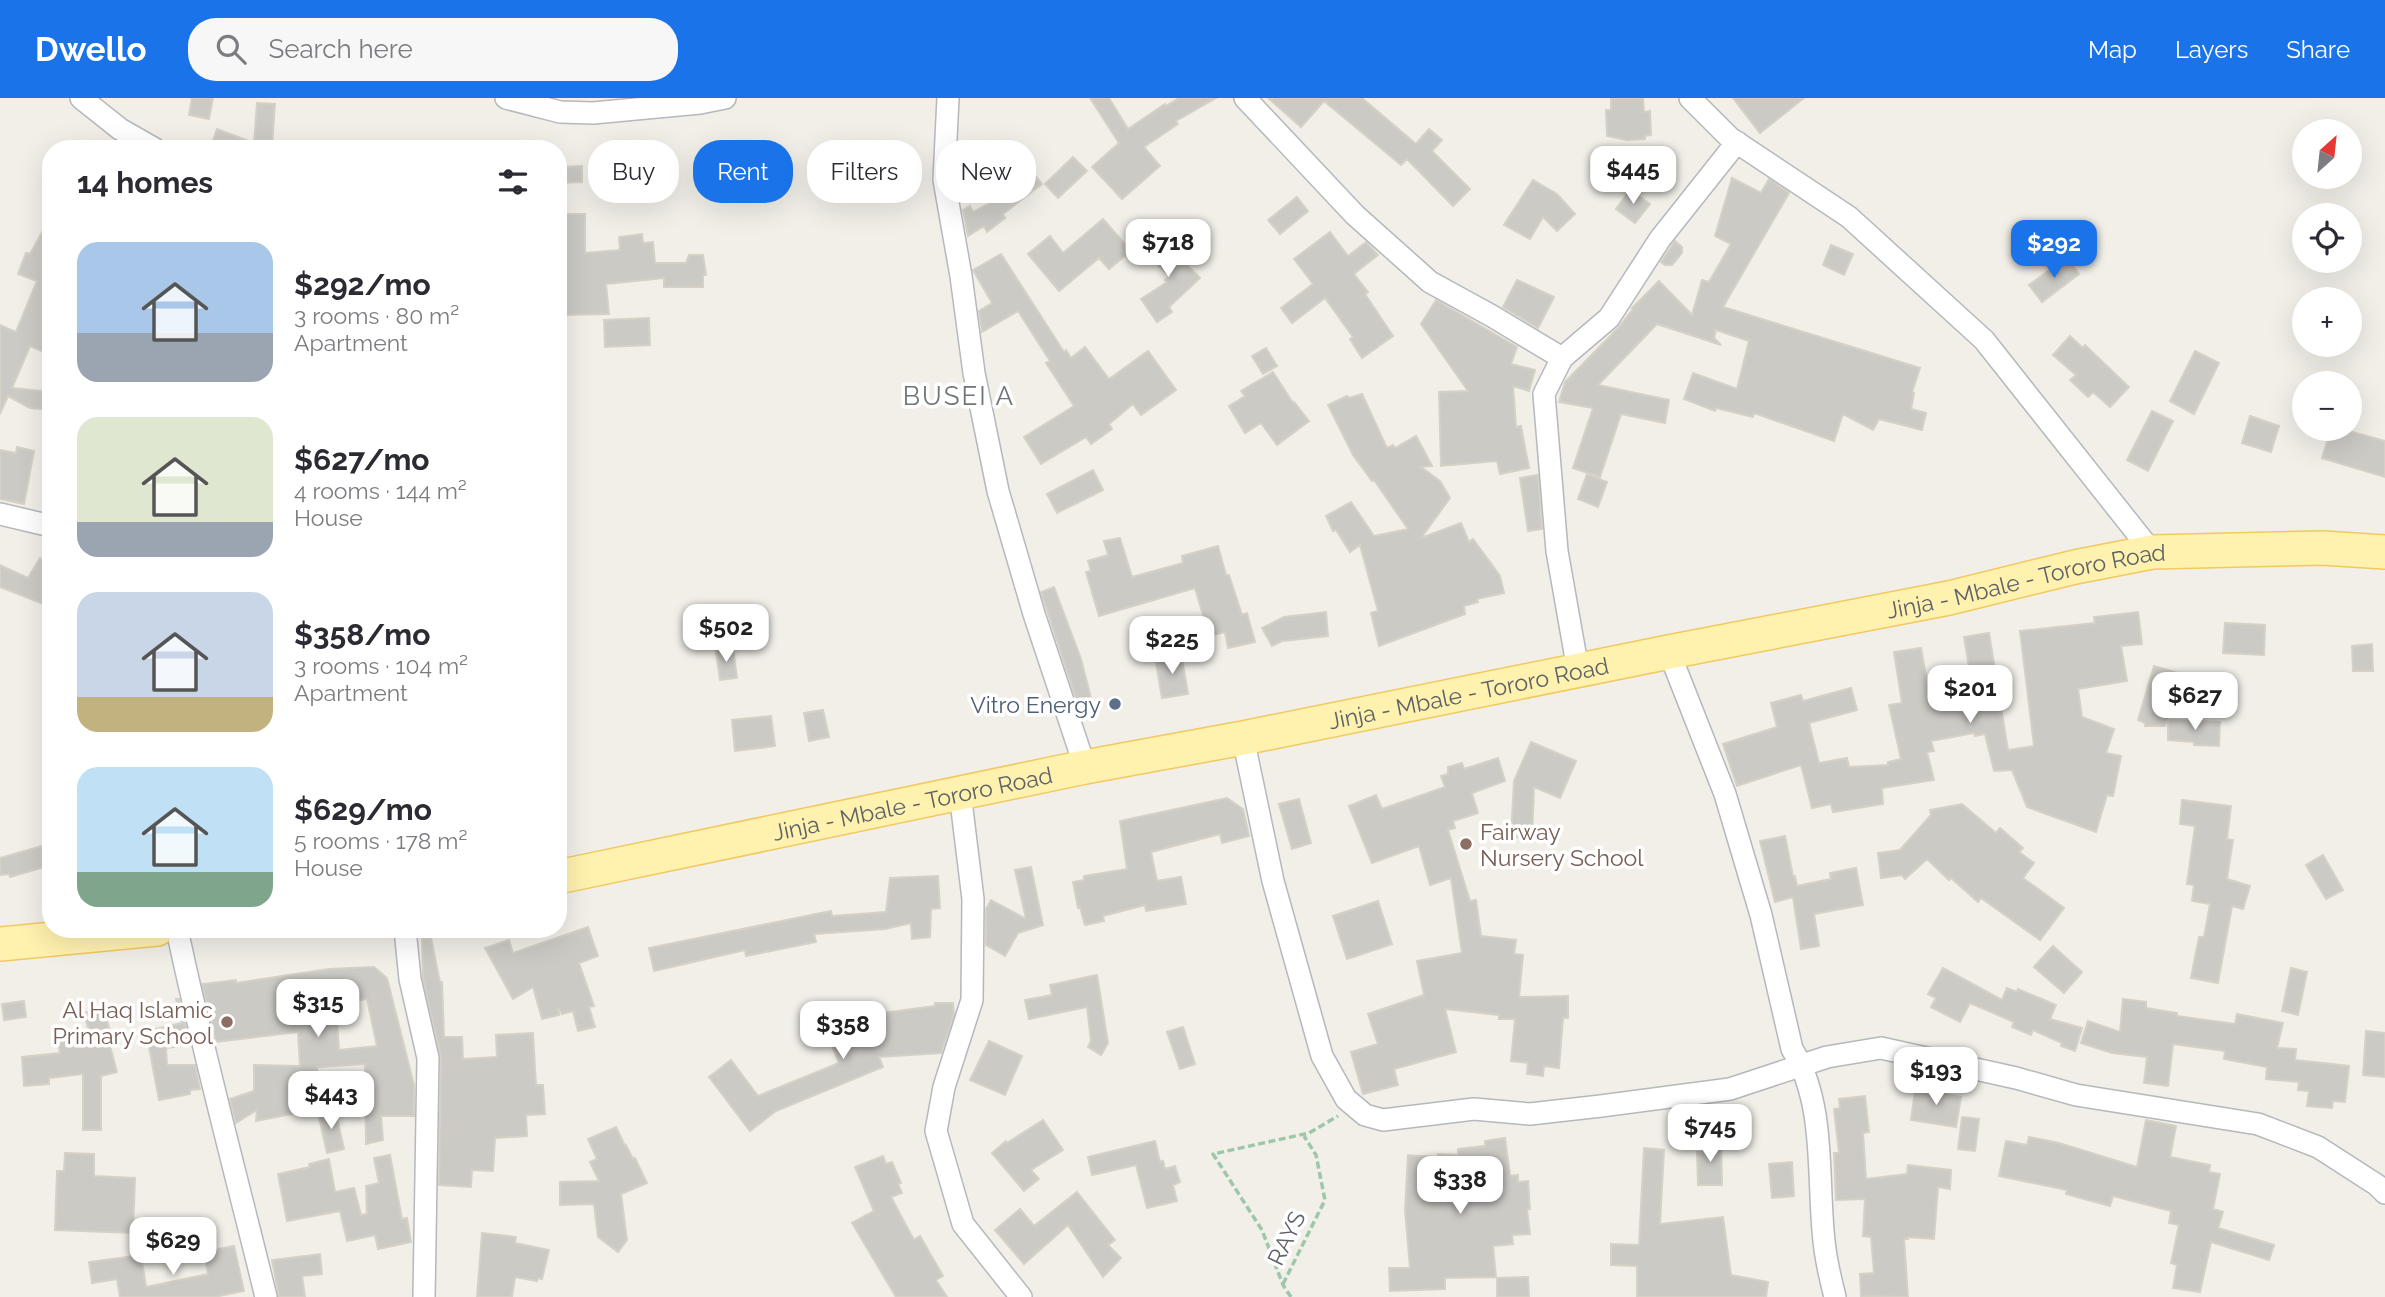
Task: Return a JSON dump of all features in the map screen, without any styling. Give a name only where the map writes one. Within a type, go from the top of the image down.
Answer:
[{"type":"main road","name":"Jinja - Mbale - Tororo Road","points":[[567,870],[1949,598],[2075,567],[2152,552],[2323,548],[2385,552]]},
{"type":"main road","points":[[0,944],[63,938]]},
{"type":"street","points":[[81,98],[120,129],[139,140]]},
{"type":"street","points":[[506,98],[560,112],[593,113],[701,103],[725,98]]},
{"type":"street","points":[[948,98],[944,180],[974,373],[998,491],[1034,614],[1085,767]]},
{"type":"street","points":[[1245,98],[1355,215],[1430,282],[1562,358]]},
{"type":"street","points":[[1690,98],[1737,142],[1849,218],[1984,340],[2152,552]]},
{"type":"street","points":[[1578,670],[1557,551],[1544,394],[1562,358],[1609,318],[1660,239],[1737,142]]},
{"type":"street","points":[[0,514],[42,524]]},
{"type":"street","points":[[1669,652],[1725,794],[1761,915],[1792,1049],[1803,1066],[1818,1133],[1825,1249],[1835,1297]]},
{"type":"street","points":[[1244,738],[1273,881],[1322,1056],[1346,1099],[1365,1115],[1383,1120],[1474,1108],[1530,1114],[1730,1089],[1827,1057],[1881,1048],[2016,1078],[2076,1095],[2258,1124],[2318,1147],[2385,1193]]},
{"type":"street","points":[[960,793],[972,898],[972,1000],[944,1087],[936,1131],[963,1224],[1021,1297]]},
{"type":"street","points":[[179,938],[200,1035],[266,1297]]},
{"type":"street","points":[[406,938],[410,979],[428,1058],[425,1297]]},
{"type":"path","points":[[1291,1297],[1283,1285],[1262,1230],[1213,1154],[1309,1133],[1355,1107]]},
{"type":"path","name":"RAYS","points":[[1283,1285],[1325,1200],[1316,1155],[1303,1136],[1309,1133]]},
{"type":"building","points":[[192,98],[213,98],[209,119],[189,115]]},
{"type":"building","points":[[1090,98],[1109,98],[1128,129],[1165,104],[1166,106],[1179,98],[1216,98],[1176,121],[1178,124],[1144,147],[1160,166],[1122,199],[1092,167],[1119,143]]},
{"type":"building","points":[[1268,98],[1362,98],[1416,144],[1429,129],[1442,140],[1432,151],[1470,189],[1453,206],[1407,159],[1401,165],[1324,101],[1301,127]]},
{"type":"building","points":[[1611,98],[1643,98],[1644,112],[1650,111],[1651,135],[1645,136],[1645,139],[1627,140],[1607,136],[1606,110],[1611,110]]},
{"type":"building","points":[[1733,98],[1804,98],[1760,133]]},
{"type":"building","points":[[257,103],[275,104],[272,140],[254,140]]},
{"type":"building","points":[[217,129],[246,140],[213,140]]},
{"type":"building","points":[[1073,157],[1087,171],[1058,198],[1045,184]]},
{"type":"building","points":[[582,166],[582,182],[567,183],[567,167]]},
{"type":"building","points":[[1036,176],[1042,184],[1036,189]]},
{"type":"building","points":[[1732,178],[1761,193],[1769,179],[1789,193],[1723,307],[1920,368],[1912,392],[1911,409],[1926,413],[1922,430],[1879,419],[1873,430],[1843,414],[1834,441],[1754,413],[1753,417],[1716,408],[1715,411],[1684,399],[1693,373],[1737,389],[1749,341],[1716,330],[1714,338],[1721,345],[1657,324],[1598,385],[1669,400],[1665,423],[1621,414],[1600,477],[1573,468],[1593,408],[1559,402],[1565,382],[1659,281],[1692,315],[1702,280],[1709,282],[1731,244],[1715,236]]},
{"type":"building","points":[[1533,180],[1557,194],[1575,214],[1557,231],[1543,217],[1530,239],[1504,225]]},
{"type":"building","points":[[1630,190],[1650,204],[1635,223],[1616,209]]},
{"type":"building","points":[[1297,197],[1308,211],[1280,234],[1268,220]]},
{"type":"building","points":[[990,203],[1017,203],[1003,214],[1005,218],[987,232],[984,226],[968,236],[963,210],[970,206],[973,212]]},
{"type":"building","points":[[567,214],[585,214],[585,253],[620,250],[619,237],[642,234],[643,243],[653,242],[655,263],[686,263],[689,255],[703,255],[706,275],[703,275],[703,287],[664,287],[664,278],[606,284],[609,314],[567,315]]},
{"type":"building","points":[[1103,219],[1131,251],[1109,269],[1099,258],[1059,291],[1028,254],[1050,236],[1063,253]]},
{"type":"building","points":[[42,232],[42,351],[30,346],[12,388],[42,391],[42,409],[30,408],[8,396],[0,414],[0,325],[16,332],[37,281],[18,274],[26,253],[30,254]]},
{"type":"building","points":[[1330,232],[1348,256],[1366,242],[1378,255],[1354,274],[1368,292],[1365,294],[1393,336],[1362,358],[1350,339],[1353,337],[1325,298],[1292,323],[1281,308],[1313,284],[1294,259]]},
{"type":"building","points":[[1158,235],[1200,278],[1169,307],[1172,312],[1157,322],[1141,299],[1167,282],[1165,280],[1169,276],[1143,249]]},
{"type":"building","points":[[1675,241],[1682,247],[1682,253],[1672,265],[1665,265],[1661,262]]},
{"type":"building","points":[[1831,245],[1853,254],[1844,275],[1823,265]]},
{"type":"building","points":[[1001,254],[1064,352],[1066,350],[1071,358],[1085,347],[1109,379],[1148,351],[1176,390],[1141,415],[1133,404],[1109,424],[1112,429],[1091,444],[1086,437],[1041,464],[1024,437],[1074,406],[1046,363],[1050,361],[1018,311],[982,332],[979,311],[992,303],[973,270]]},
{"type":"building","points":[[2067,257],[2079,274],[2042,302],[2029,285]]},
{"type":"building","points":[[1517,280],[1554,297],[1538,328],[1503,307]]},
{"type":"building","points":[[1436,300],[1517,347],[1511,364],[1535,370],[1529,391],[1513,386],[1516,427],[1521,426],[1529,468],[1500,474],[1497,461],[1441,466],[1439,392],[1468,391],[1421,324]]},
{"type":"building","points":[[649,318],[650,345],[605,347],[604,320]]},
{"type":"building","points":[[2070,336],[2083,348],[2085,345],[2129,387],[2110,407],[2093,392],[2088,397],[2070,380],[2076,375],[2053,355]]},
{"type":"building","points":[[1266,348],[1277,366],[1263,374],[1252,356]]},
{"type":"building","points":[[2195,351],[2219,363],[2194,414],[2170,401]]},
{"type":"building","points":[[1273,372],[1293,403],[1309,421],[1277,445],[1261,423],[1245,433],[1229,406],[1245,396],[1241,391]]},
{"type":"building","points":[[1362,394],[1387,448],[1393,445],[1395,448],[1416,436],[1432,466],[1421,467],[1440,481],[1450,498],[1421,538],[1461,523],[1469,542],[1473,539],[1500,576],[1504,593],[1477,599],[1478,602],[1464,606],[1465,614],[1379,646],[1371,613],[1378,611],[1360,545],[1350,552],[1336,530],[1333,531],[1326,516],[1351,502],[1374,536],[1408,529],[1353,455],[1328,405],[1347,396],[1349,398]]},
{"type":"building","points":[[2152,411],[2173,421],[2148,471],[2127,460]]},
{"type":"building","points":[[2250,416],[2279,426],[2271,452],[2242,443]]},
{"type":"building","points":[[2362,435],[2385,441],[2385,477],[2322,458],[2327,441],[2362,441]]},
{"type":"building","points":[[17,447],[34,451],[24,504],[0,499],[0,450],[16,453]]},
{"type":"building","points":[[1093,470],[1103,490],[1057,513],[1047,494]]},
{"type":"building","points":[[1587,474],[1607,482],[1598,507],[1578,499]]},
{"type":"building","points":[[1538,475],[1542,529],[1528,531],[1520,478]]},
{"type":"building","points":[[1120,538],[1132,577],[1183,563],[1182,556],[1218,546],[1242,615],[1247,613],[1255,642],[1228,648],[1225,632],[1209,636],[1195,588],[1099,616],[1086,572],[1091,571],[1088,561],[1108,555],[1104,541]]},
{"type":"building","points":[[40,558],[42,559],[42,603],[0,587],[0,565],[28,578]]},
{"type":"building","points":[[1054,587],[1081,659],[1091,698],[1077,702],[1041,592]]},
{"type":"building","points":[[1326,612],[1328,636],[1282,641],[1272,646],[1262,628],[1284,617]]},
{"type":"building","points":[[2138,612],[2142,644],[2121,646],[2127,681],[2078,689],[2082,717],[2114,729],[2106,753],[2121,756],[2113,796],[2107,795],[2096,832],[2027,807],[2012,770],[1994,771],[1985,734],[1975,736],[1974,733],[1931,741],[1934,751],[1927,752],[1934,780],[1882,788],[1883,804],[1833,812],[1831,804],[1812,808],[1801,765],[1737,786],[1723,744],[1777,727],[1771,703],[1801,695],[1803,701],[1851,688],[1857,710],[1809,723],[1819,763],[1847,758],[1849,767],[1888,765],[1888,762],[1901,759],[1889,705],[1902,703],[1894,652],[1921,648],[1928,687],[1971,679],[1964,637],[1989,633],[2008,750],[2034,746],[2020,631],[2095,623],[2094,617]]},
{"type":"building","points":[[2225,623],[2265,625],[2264,655],[2223,653]]},
{"type":"building","points":[[2372,644],[2373,671],[2353,671],[2352,646]]},
{"type":"building","points":[[733,649],[737,678],[720,680],[716,651]]},
{"type":"building","points":[[1181,653],[1188,694],[1162,698],[1155,657]]},
{"type":"building","points":[[2154,666],[2181,674],[2165,726],[2145,726],[2145,723],[2138,720]]},
{"type":"building","points":[[823,710],[829,737],[809,741],[804,713]]},
{"type":"building","points":[[771,716],[775,746],[735,751],[732,720]]},
{"type":"building","points":[[2168,720],[2220,722],[2219,746],[2168,740]]},
{"type":"building","points":[[1531,742],[1576,761],[1560,798],[1534,787],[1532,838],[1511,837],[1514,781]]},
{"type":"building","points":[[1498,758],[1505,781],[1472,793],[1478,813],[1453,821],[1455,828],[1448,830],[1470,901],[1476,900],[1481,936],[1516,940],[1514,954],[1523,955],[1519,997],[1568,996],[1568,1018],[1563,1018],[1559,1068],[1544,1066],[1543,1076],[1527,1074],[1528,1063],[1511,1061],[1515,1019],[1499,1019],[1499,1015],[1445,1009],[1456,1052],[1394,1069],[1398,1085],[1363,1094],[1351,1052],[1378,1044],[1368,1014],[1424,995],[1417,961],[1462,953],[1451,878],[1430,885],[1419,846],[1372,863],[1349,806],[1376,795],[1382,809],[1445,787],[1441,776],[1448,774],[1448,767],[1462,763],[1464,769]]},
{"type":"building","points":[[1227,798],[1243,809],[1249,836],[1222,843],[1220,834],[1151,852],[1157,881],[1181,877],[1186,904],[1146,911],[1145,905],[1103,916],[1104,921],[1085,925],[1080,907],[1078,908],[1073,882],[1084,880],[1084,876],[1127,869],[1120,821]]},
{"type":"building","points":[[1299,799],[1311,843],[1292,849],[1279,804]]},
{"type":"building","points":[[2182,800],[2231,806],[2227,839],[2233,840],[2227,879],[2250,886],[2243,909],[2232,906],[2218,983],[2191,978],[2199,937],[2204,937],[2210,904],[2192,901],[2194,885],[2187,884],[2195,826],[2180,824]]},
{"type":"building","points":[[1962,804],[1996,833],[2000,828],[2023,848],[2019,852],[2034,863],[2023,878],[2064,908],[2040,940],[1981,898],[1978,902],[1927,859],[1905,879],[1902,875],[1881,878],[1878,853],[1900,850],[1931,815],[1930,810]]},
{"type":"building","points":[[1785,836],[1797,886],[1831,879],[1830,873],[1856,868],[1863,905],[1814,914],[1819,946],[1801,949],[1793,897],[1775,902],[1760,841]]},
{"type":"building","points":[[42,846],[42,868],[10,877],[9,874],[0,875],[0,858]]},
{"type":"building","points":[[2323,855],[2343,890],[2326,899],[2306,865]]},
{"type":"building","points":[[1031,867],[1043,925],[1018,933],[1005,956],[986,945],[986,909],[991,900],[1026,919],[1015,870]]},
{"type":"building","points":[[938,876],[940,908],[931,909],[930,937],[912,939],[911,923],[885,929],[814,934],[816,942],[746,956],[745,950],[654,971],[649,948],[831,911],[832,916],[886,912],[890,878]]},
{"type":"building","points":[[1378,901],[1392,944],[1347,959],[1333,916]]},
{"type":"building","points":[[588,927],[598,956],[579,963],[594,1006],[589,1007],[595,1027],[578,1031],[573,1011],[562,1014],[558,1008],[559,1015],[542,1019],[533,987],[513,999],[485,948],[509,940],[513,953],[556,938],[567,938],[567,934]]},
{"type":"building","points":[[431,938],[442,982],[444,1037],[462,1037],[463,1059],[497,1057],[496,1035],[533,1033],[536,1085],[543,1085],[545,1114],[526,1115],[527,1136],[495,1138],[493,1171],[472,1170],[471,1187],[439,1185],[441,1058],[423,979],[422,939]]},
{"type":"building","points":[[2053,946],[2082,972],[2064,993],[2034,967]]},
{"type":"building","points":[[374,967],[387,978],[414,1085],[414,1116],[381,1116],[383,1140],[366,1144],[365,1064],[317,1067],[318,1075],[311,1076],[318,1109],[256,1121],[257,1110],[236,1123],[230,1099],[254,1091],[254,1065],[300,1066],[298,1032],[216,1042],[202,984],[236,980],[236,983],[329,969]],"holes":[[[367,999],[377,1046],[339,1050],[336,1004]]]},
{"type":"building","points":[[1943,968],[2002,1000],[2007,988],[2017,992],[2018,989],[2056,1005],[2050,1019],[2082,1028],[2075,1051],[2033,1030],[2031,1035],[2012,1027],[2014,1022],[1970,1003],[1960,1022],[1931,1007],[1936,998],[1928,994]]},
{"type":"building","points":[[2291,968],[2307,972],[2298,1015],[2282,1011]]},
{"type":"building","points":[[1097,975],[1108,1043],[1101,1055],[1088,1047],[1091,1041],[1087,1007],[1029,1019],[1025,1000],[1052,995],[1050,985]]},
{"type":"building","points":[[176,999],[179,999],[190,1045],[166,1048],[167,1065],[195,1065],[200,1089],[190,1090],[190,1094],[159,1100],[146,1031],[182,1023]]},
{"type":"building","points":[[2123,999],[2146,1002],[2146,1008],[2177,1013],[2177,1016],[2235,1024],[2237,1014],[2283,1023],[2277,1048],[2296,1049],[2295,1060],[2349,1066],[2345,1102],[2333,1101],[2332,1108],[2307,1106],[2309,1091],[2298,1090],[2299,1082],[2266,1079],[2267,1067],[2224,1059],[2225,1051],[2173,1044],[2168,1086],[2144,1083],[2147,1057],[2112,1053],[2081,1043],[2088,1021],[2120,1032]]},
{"type":"building","points":[[24,1001],[26,1017],[4,1020],[2,1004]]},
{"type":"building","points":[[935,1003],[953,1003],[954,1015],[941,1053],[879,1057],[883,1067],[776,1111],[750,1131],[709,1077],[731,1060],[758,1096],[839,1063],[831,1043],[882,1025],[881,1013],[935,1006]]},
{"type":"building","points":[[103,1007],[114,1045],[110,1046],[117,1072],[101,1076],[101,1130],[83,1130],[83,1074],[49,1078],[49,1084],[24,1086],[22,1057],[60,1053],[58,1042],[91,1039],[84,1013]]},
{"type":"building","points":[[1183,1027],[1195,1064],[1180,1069],[1167,1032]]},
{"type":"building","points":[[2366,1031],[2385,1033],[2385,1077],[2363,1075]]},
{"type":"building","points":[[989,1041],[1022,1056],[1005,1095],[970,1080]]},
{"type":"building","points":[[1928,1087],[1946,1090],[1946,1094],[1961,1097],[1956,1127],[1911,1120],[1915,1090],[1927,1092]]},
{"type":"building","points":[[1865,1096],[1869,1132],[1863,1133],[1866,1179],[1907,1174],[1908,1165],[1951,1170],[1950,1189],[1938,1187],[1934,1239],[1904,1239],[1908,1297],[1861,1296],[1860,1274],[1874,1273],[1871,1237],[1863,1236],[1865,1199],[1836,1200],[1834,1153],[1839,1153],[1834,1109],[1840,1108],[1839,1099]]},
{"type":"building","points":[[335,1109],[344,1149],[327,1153],[318,1113]]},
{"type":"building","points":[[1962,1117],[1979,1119],[1975,1151],[1958,1149]]},
{"type":"building","points":[[1043,1120],[1063,1150],[1031,1170],[1039,1179],[1024,1191],[992,1153],[1006,1141],[1007,1143]]},
{"type":"building","points":[[2146,1120],[2176,1126],[2170,1157],[2210,1165],[2209,1172],[2220,1174],[2213,1209],[2223,1212],[2218,1228],[2274,1245],[2269,1260],[2211,1242],[2200,1292],[2173,1288],[2177,1265],[2171,1263],[2179,1225],[2169,1223],[2171,1211],[2113,1196],[2110,1206],[2066,1194],[2067,1190],[1999,1176],[2006,1141],[2027,1145],[2029,1137],[2059,1143],[2137,1167]]},
{"type":"building","points":[[616,1127],[647,1183],[621,1194],[627,1240],[618,1252],[598,1237],[594,1204],[560,1205],[560,1182],[599,1181],[590,1162],[597,1159],[588,1139]]},
{"type":"building","points":[[1505,1138],[1510,1176],[1518,1175],[1518,1182],[1528,1181],[1530,1234],[1512,1235],[1513,1244],[1493,1246],[1496,1277],[1445,1278],[1445,1289],[1390,1291],[1389,1268],[1410,1268],[1405,1210],[1408,1155],[1458,1155],[1458,1149],[1485,1146],[1485,1141]]},
{"type":"building","points":[[1155,1141],[1160,1162],[1163,1161],[1165,1169],[1175,1166],[1180,1182],[1173,1185],[1177,1201],[1147,1208],[1136,1165],[1092,1175],[1088,1157]]},
{"type":"building","points":[[1704,1141],[1721,1141],[1722,1185],[1698,1185],[1697,1152],[1705,1152]]},
{"type":"building","points":[[1644,1148],[1664,1150],[1660,1224],[1723,1217],[1731,1275],[1768,1282],[1766,1297],[1637,1297],[1637,1266],[1611,1265],[1611,1244],[1639,1245]]},
{"type":"building","points":[[65,1153],[94,1154],[94,1176],[135,1178],[133,1233],[55,1230],[57,1171],[64,1171]]},
{"type":"building","points":[[390,1155],[402,1219],[407,1218],[411,1242],[378,1249],[375,1235],[347,1241],[340,1211],[287,1221],[278,1174],[310,1167],[309,1164],[329,1159],[335,1192],[354,1188],[361,1215],[367,1214],[366,1186],[379,1183],[374,1158]]},
{"type":"building","points":[[883,1156],[886,1164],[892,1162],[901,1183],[898,1184],[902,1193],[891,1197],[914,1240],[920,1236],[943,1276],[936,1280],[947,1297],[896,1297],[852,1223],[874,1211],[855,1167]]},
{"type":"building","points":[[1792,1162],[1794,1196],[1772,1198],[1769,1164]]},
{"type":"building","points":[[1077,1192],[1115,1240],[1108,1245],[1121,1258],[1103,1277],[1068,1225],[1024,1264],[995,1230],[1020,1209],[1034,1226]]},
{"type":"building","points":[[482,1233],[516,1237],[515,1243],[549,1250],[542,1279],[538,1278],[537,1281],[515,1277],[512,1297],[477,1297]]},
{"type":"building","points":[[234,1246],[244,1291],[214,1297],[120,1297],[117,1279],[92,1283],[89,1262],[141,1255],[146,1287],[208,1274],[204,1252]]},
{"type":"building","points":[[320,1254],[322,1274],[302,1276],[305,1297],[279,1297],[272,1260]]},
{"type":"building","points":[[1528,1277],[1529,1297],[1497,1297],[1497,1278]]},
{"type":"place","name":"Vitro Energy","points":[[1115,704]]},
{"type":"place","name":"Fairway Nursery School","points":[[1466,844]]},
{"type":"place","name":"Al Haq Islamic Primary School","points":[[227,1022]]},
{"type":"district","name":"BUSEI A","points":[[959,396]]}]
